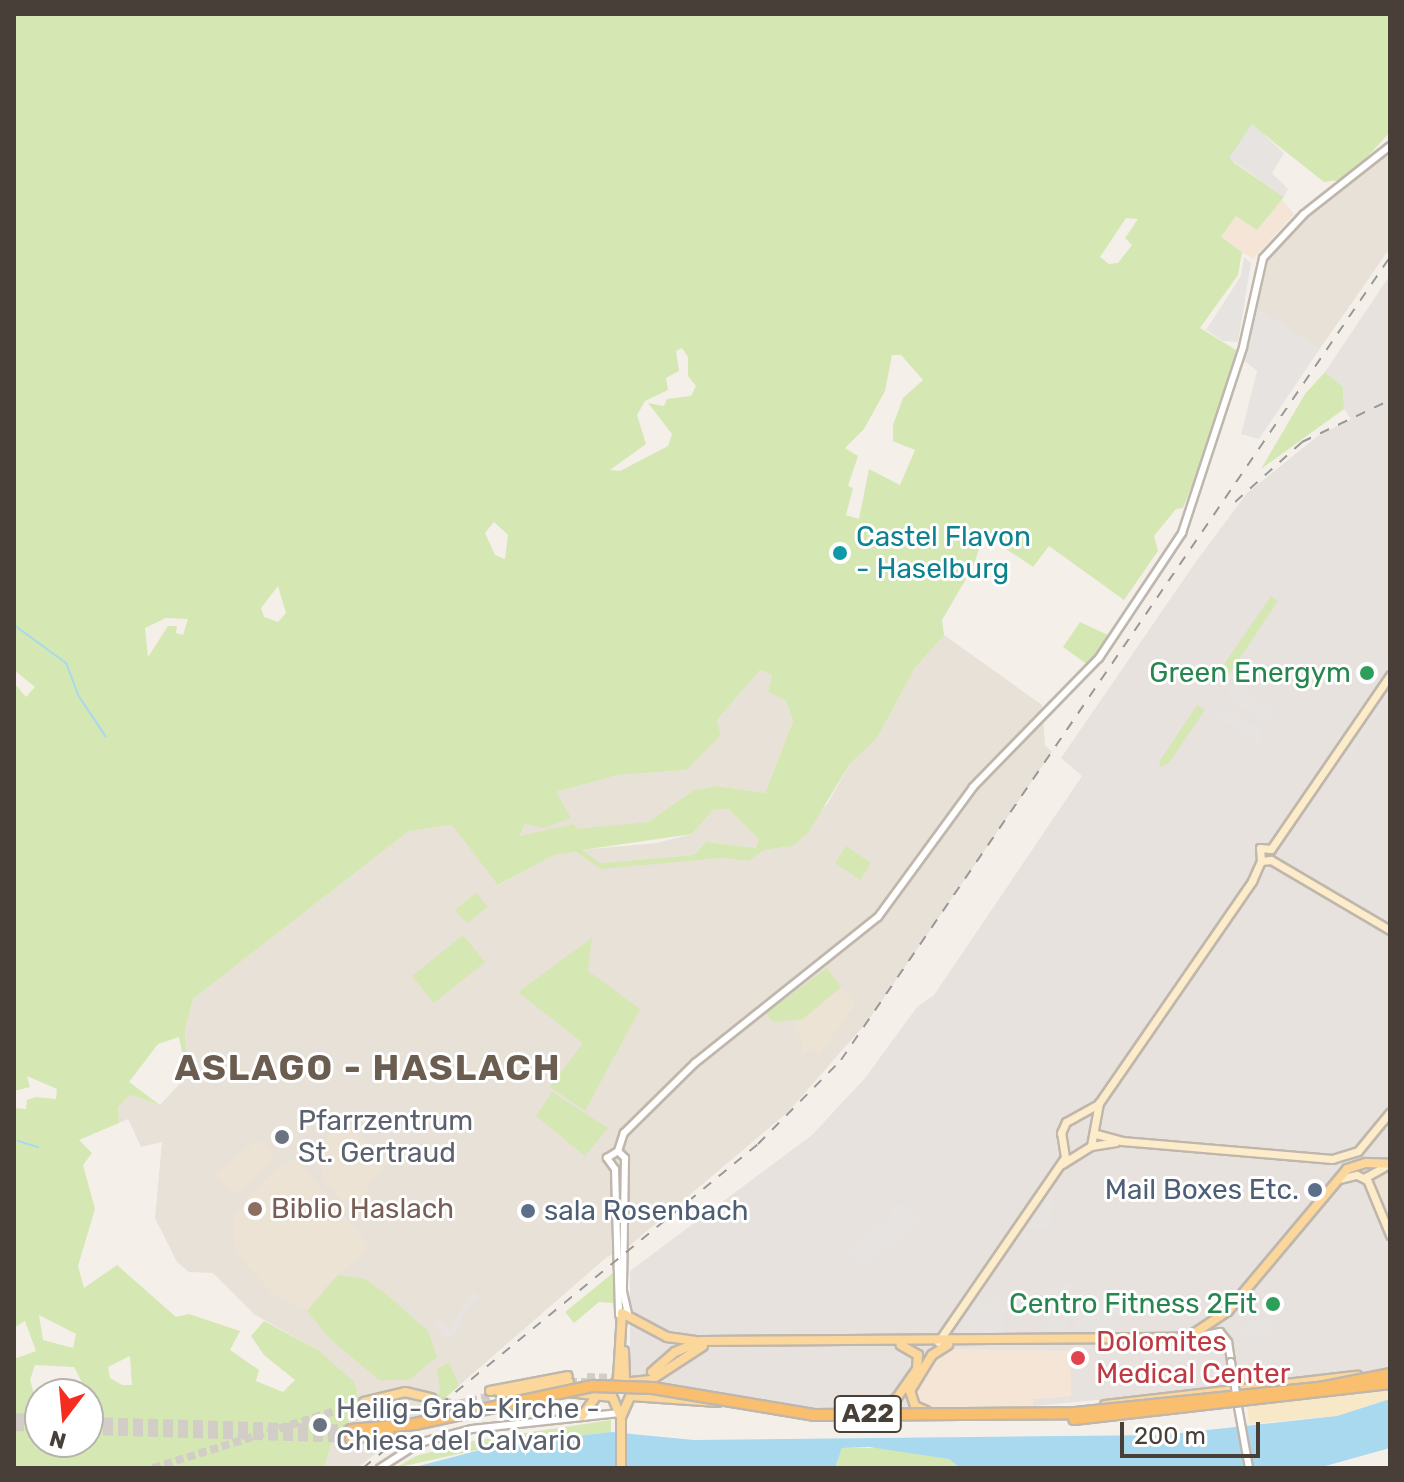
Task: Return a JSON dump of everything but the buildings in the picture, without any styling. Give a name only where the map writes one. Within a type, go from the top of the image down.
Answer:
[{"type":"highway","name":"A22","points":[[1390,1372],[1325,1387],[1075,1413],[814,1415],[653,1388],[593,1386],[415,1424],[351,1434],[418,1430],[596,1391],[657,1395],[814,1421],[1075,1419],[1390,1383]]},
{"type":"main road","points":[[1091,1146],[1096,1134],[1093,1124],[1099,1103],[1390,675]]},
{"type":"main road","points":[[1271,849],[1260,848],[1266,860],[1390,930]]},
{"type":"main road","points":[[938,1343],[1058,1168],[1065,1145],[1062,1128],[1099,1103]]},
{"type":"main road","points":[[1330,1190],[1346,1158],[1366,1141],[1390,1112]]},
{"type":"main road","points":[[1079,1116],[1093,1124]]},
{"type":"main road","points":[[1096,1134],[1122,1141],[1346,1158]]},
{"type":"main road","points":[[1058,1168],[1091,1146],[1122,1141]]},
{"type":"main road","points":[[1366,1141],[1362,1153],[1375,1163]]},
{"type":"main road","points":[[1065,1145],[1080,1151]]},
{"type":"main road","points":[[1332,1159],[1340,1168]]},
{"type":"main road","points":[[620,1417],[630,1397],[625,1379],[625,1319],[667,1337],[718,1342],[1174,1341],[1207,1328],[1228,1311],[1338,1179],[1353,1166],[1375,1163],[1390,1166]]},
{"type":"main road","points":[[1367,1180],[1374,1168],[1390,1166]]},
{"type":"main road","points":[[1338,1179],[1357,1175],[1367,1180],[1390,1235]]},
{"type":"main road","points":[[948,1328],[953,1338],[964,1342]]},
{"type":"main road","points":[[667,1337],[675,1352]]},
{"type":"main road","points":[[652,1372],[675,1352],[701,1341]]},
{"type":"main road","points":[[621,1468],[620,1417],[609,1387],[625,1379],[646,1382],[683,1355],[718,1342]]},
{"type":"main road","points":[[875,1410],[902,1393],[919,1362],[908,1347],[885,1342]]},
{"type":"main road","points":[[926,1411],[911,1399],[912,1386],[936,1350],[964,1342]]},
{"type":"main road","points":[[663,1371],[656,1388],[668,1393]]},
{"type":"main road","points":[[568,1379],[494,1393],[555,1389],[595,1398],[613,1398],[668,1393],[786,1408],[926,1411],[1079,1408],[1390,1372]]},
{"type":"main road","points":[[1174,1398],[1269,1396],[1285,1386]]},
{"type":"main road","points":[[364,1402],[405,1392],[431,1398]]},
{"type":"main road","points":[[582,1416],[595,1398]]},
{"type":"street","points":[[618,1168],[607,1158],[618,1151],[624,1133],[695,1063],[878,917],[973,787],[1083,675],[1182,533],[1243,347],[1263,258],[1304,214],[1390,146]]},
{"type":"street","points":[[618,1151],[625,1158],[618,1168],[625,1319]]},
{"type":"street","points":[[1174,1341],[1220,1332],[1228,1342],[1249,1468]]},
{"type":"street","points":[[380,1468],[412,1446],[446,1435],[607,1412],[620,1417]]},
{"type":"shaded area","points":[[1252,124],[1284,153],[1272,173],[1288,189],[1284,197],[1229,158]]},
{"type":"shaded area","points":[[1390,151],[1390,248],[1319,350],[1256,308],[1264,267],[1280,241]]},
{"type":"shaded area","points":[[1282,199],[1294,214],[1253,259],[1220,238],[1236,216],[1257,230]]},
{"type":"shaded area","points":[[1244,257],[1251,263],[1238,342],[1223,341],[1206,330],[1241,276]]},
{"type":"shaded area","points":[[1390,275],[1390,1367],[1327,1379],[1033,1406],[1033,1399],[1071,1396],[1070,1351],[947,1349],[933,1357],[911,1394],[917,1407],[813,1409],[630,1380],[630,1271],[812,1135],[865,1078],[917,1007],[934,995],[1082,776],[1061,758],[1195,563],[1247,493],[1319,435],[1351,419],[1344,409],[1343,387],[1325,372]]},
{"type":"shaded area","points":[[1256,308],[1319,350],[1259,439],[1241,434],[1257,371],[1242,359]]},
{"type":"shaded area","points":[[944,635],[1042,705],[1045,745],[1052,752],[868,1021],[788,1112],[628,1247],[607,1257],[425,1415],[357,1468],[324,1468],[332,1442],[361,1407],[318,1350],[255,1315],[213,1273],[189,1272],[177,1262],[155,1218],[162,1142],[141,1147],[128,1119],[119,1123],[118,1107],[130,1095],[160,1105],[187,1076],[185,1030],[193,999],[409,831],[452,825],[499,885],[554,855],[576,852],[601,868],[722,858],[749,861],[764,850],[793,846],[828,803],[849,765],[877,738],[915,668]]},
{"type":"shaded area","points":[[760,670],[772,675],[768,692],[786,701],[793,721],[765,793],[716,786],[694,790],[648,822],[520,837],[525,824],[563,819],[556,792],[618,775],[687,770],[721,735],[717,720]]},
{"type":"shaded area","points":[[1233,683],[1277,712],[1269,725],[1227,698]]},
{"type":"shaded area","points":[[1389,683],[1390,695],[1346,762],[1339,758]]},
{"type":"shaded area","points":[[1223,705],[1263,732],[1259,744],[1213,714]]},
{"type":"shaded area","points":[[728,809],[759,839],[757,848],[706,842],[694,855],[600,863],[581,850],[656,843],[692,834],[713,810]]},
{"type":"shaded area","points":[[842,988],[855,1004],[819,1055],[812,1048],[801,1056],[803,1040],[793,1025]]},
{"type":"shaded area","points":[[339,1122],[389,1159],[351,1211],[324,1181],[321,1165],[322,1145]]},
{"type":"shaded area","points":[[264,1142],[274,1157],[240,1194],[212,1176],[253,1144]]},
{"type":"shaded area","points":[[296,1159],[370,1247],[326,1285],[307,1311],[273,1294],[236,1253],[233,1236],[234,1217],[248,1198],[276,1169]]},
{"type":"shaded area","points":[[1381,1170],[1390,1171],[1390,1221],[1373,1183]]},
{"type":"shaded area","points":[[1055,1180],[1050,1230],[1031,1228],[1029,1241],[1022,1240],[1023,1227]]},
{"type":"shaded area","points":[[897,1202],[922,1217],[920,1222],[863,1268],[854,1256],[847,1261],[842,1255],[887,1218]]},
{"type":"shaded area","points":[[1073,1282],[1072,1294],[1120,1294],[1120,1334],[1078,1334],[1072,1316],[1066,1317],[1067,1334],[1046,1333],[1047,1289]]},
{"type":"shaded area","points":[[1016,1290],[1002,1295],[995,1307],[1004,1309],[1003,1334],[984,1334],[981,1328],[980,1334],[967,1334],[962,1322],[977,1299],[990,1306],[999,1292]]},
{"type":"shaded area","points":[[472,1292],[480,1297],[459,1320],[462,1324],[452,1338],[445,1338],[435,1320],[437,1317],[449,1330]]},
{"type":"shaded area","points":[[1258,1312],[1276,1327],[1271,1334],[1239,1339],[1238,1331]]},
{"type":"shaded area","points":[[947,1349],[1070,1351],[1071,1396],[1033,1399],[1033,1406],[917,1407],[914,1385],[933,1357]]},
{"type":"shaded area","points":[[1289,1367],[1289,1380],[1245,1379],[1247,1369]]},
{"type":"green space","points":[[14,14],[1390,14],[1390,132],[1361,164],[1340,180],[1324,182],[1252,125],[1233,162],[1284,197],[1257,230],[1236,216],[1221,237],[1242,252],[1238,275],[1200,328],[1236,350],[1216,425],[1183,508],[1176,509],[1154,536],[1158,551],[1124,600],[1049,546],[1033,567],[984,534],[973,567],[942,620],[944,635],[915,668],[877,738],[849,765],[808,833],[793,846],[764,850],[749,861],[722,858],[601,869],[576,852],[554,855],[498,885],[452,825],[409,831],[193,999],[185,1030],[187,1076],[179,1037],[158,1044],[129,1082],[160,1105],[130,1095],[118,1107],[119,1123],[79,1140],[92,1153],[83,1165],[95,1209],[78,1266],[84,1288],[117,1265],[176,1317],[189,1314],[240,1331],[230,1350],[259,1370],[256,1381],[283,1392],[295,1380],[264,1355],[251,1336],[264,1321],[318,1350],[354,1382],[361,1407],[332,1442],[324,1468],[14,1468],[14,1359],[36,1351],[25,1321],[14,1328],[14,1108],[26,1109],[27,1100],[36,1097],[56,1099],[57,1089],[27,1076],[30,1087],[14,1091],[14,683],[26,697],[35,687],[14,670]],"holes":[[[1126,218],[1138,219],[1125,238],[1132,245],[1118,263],[1109,264],[1100,257]],[[682,348],[688,357],[688,376],[696,386],[691,396],[667,399],[664,406],[648,403],[672,434],[668,446],[620,471],[610,470],[646,444],[637,415],[645,401],[668,390],[666,378],[679,371],[676,351]],[[892,355],[901,355],[923,380],[903,398],[893,425],[893,441],[915,450],[900,485],[869,469],[859,519],[846,515],[853,488],[848,486],[858,456],[845,448],[864,429],[885,391]],[[494,522],[508,535],[505,559],[495,555],[485,533]],[[278,586],[286,613],[278,622],[264,617],[261,608]],[[166,618],[188,619],[183,635],[176,633],[177,626],[168,626],[148,657],[145,628]],[[760,670],[772,675],[768,692],[786,701],[793,721],[765,793],[716,786],[694,790],[648,822],[577,829],[574,824],[520,836],[525,824],[544,828],[571,818],[556,792],[618,775],[687,770],[721,735],[717,720]],[[728,809],[759,839],[756,848],[706,842],[694,855],[600,863],[582,850],[692,834],[713,810]],[[39,1315],[76,1334],[73,1348],[43,1340]],[[130,1356],[132,1385],[122,1385],[110,1378],[108,1367]]]},
{"type":"green space","points":[[1325,372],[1343,387],[1344,409],[1261,469],[1305,394]]},
{"type":"green space","points":[[1271,596],[1278,601],[1226,679],[1218,673]]},
{"type":"green space","points":[[1080,622],[1108,635],[1088,665],[1063,647]]},
{"type":"green space","points":[[1197,705],[1205,710],[1169,763],[1161,767],[1159,762]]},
{"type":"green space","points":[[846,846],[871,863],[860,880],[835,863]]},
{"type":"green space","points":[[476,893],[488,907],[467,923],[455,910]]},
{"type":"green space","points":[[463,935],[485,962],[434,1003],[412,976]]},
{"type":"green space","points":[[592,938],[588,971],[640,1009],[585,1111],[550,1087],[583,1043],[518,992]]},
{"type":"green space","points":[[827,968],[841,987],[803,1019],[773,1022],[766,1013]]},
{"type":"green space","points":[[552,1092],[608,1128],[585,1156],[536,1116]]},
{"type":"green space","points":[[613,1273],[613,1303],[599,1302],[574,1323],[565,1312]]},
{"type":"green space","points":[[338,1275],[365,1279],[385,1293],[428,1331],[437,1357],[409,1380],[379,1380],[330,1339],[307,1311]]},
{"type":"green space","points":[[449,1362],[459,1386],[432,1409],[440,1389],[437,1369]]},
{"type":"green space","points":[[611,1420],[611,1432],[499,1445],[395,1468],[416,1456],[472,1441]]},
{"type":"green space","points":[[842,1448],[899,1448],[949,1459],[960,1468],[835,1468]]},
{"type":"sand","points":[[1390,1385],[1390,1399],[1337,1416],[1249,1424],[1247,1404]]},
{"type":"water","points":[[1390,1399],[1390,1448],[1318,1468],[960,1468],[949,1459],[869,1447],[842,1448],[835,1468],[411,1468],[499,1445],[611,1432],[694,1440],[1162,1435],[1337,1416]]},
{"type":"waterway","points":[[14,625],[66,663],[78,695],[106,737]]},
{"type":"waterway","points":[[18,1141],[38,1147]]},
{"type":"tunnel","points":[[587,1377],[622,1378]]},
{"type":"tunnel","points":[[569,1382],[596,1382]]},
{"type":"tunnel","points":[[431,1398],[458,1404],[491,1396]]},
{"type":"tunnel","points":[[153,1468],[364,1402]]},
{"type":"tunnel","points":[[14,1418],[24,1418]]},
{"type":"tunnel","points":[[104,1422],[351,1430]]},
{"type":"tunnel","points":[[14,1426],[24,1426]]},
{"type":"tunnel","points":[[104,1430],[351,1438]]},
{"type":"railway","points":[[363,1468],[758,1144],[841,1060],[1390,257]]},
{"type":"railway","points":[[1235,502],[1302,442],[1390,400]]},
{"type":"place","name":"Castel Flavon - Haselburg","points":[[840,553]]},
{"type":"place","name":"Green Energym","points":[[1367,673]]},
{"type":"place","name":"Pfarrzentrum St. Gertraud","points":[[282,1137]]},
{"type":"place","name":"Mail Boxes Etc.","points":[[1315,1190]]},
{"type":"place","name":"Biblio Haslach","points":[[255,1209]]},
{"type":"place","name":"sala Rosenbach","points":[[528,1211]]},
{"type":"place","name":"Centro Fitness 2Fit","points":[[1273,1304]]},
{"type":"place","name":"Dolomites Medical Center","points":[[1078,1358]]},
{"type":"place","name":"Heilig-Grab-Kirche - Chiesa del Calvario","points":[[320,1425]]},
{"type":"district","name":"ASLAGO - HASLACH","points":[[368,1068]]}]
